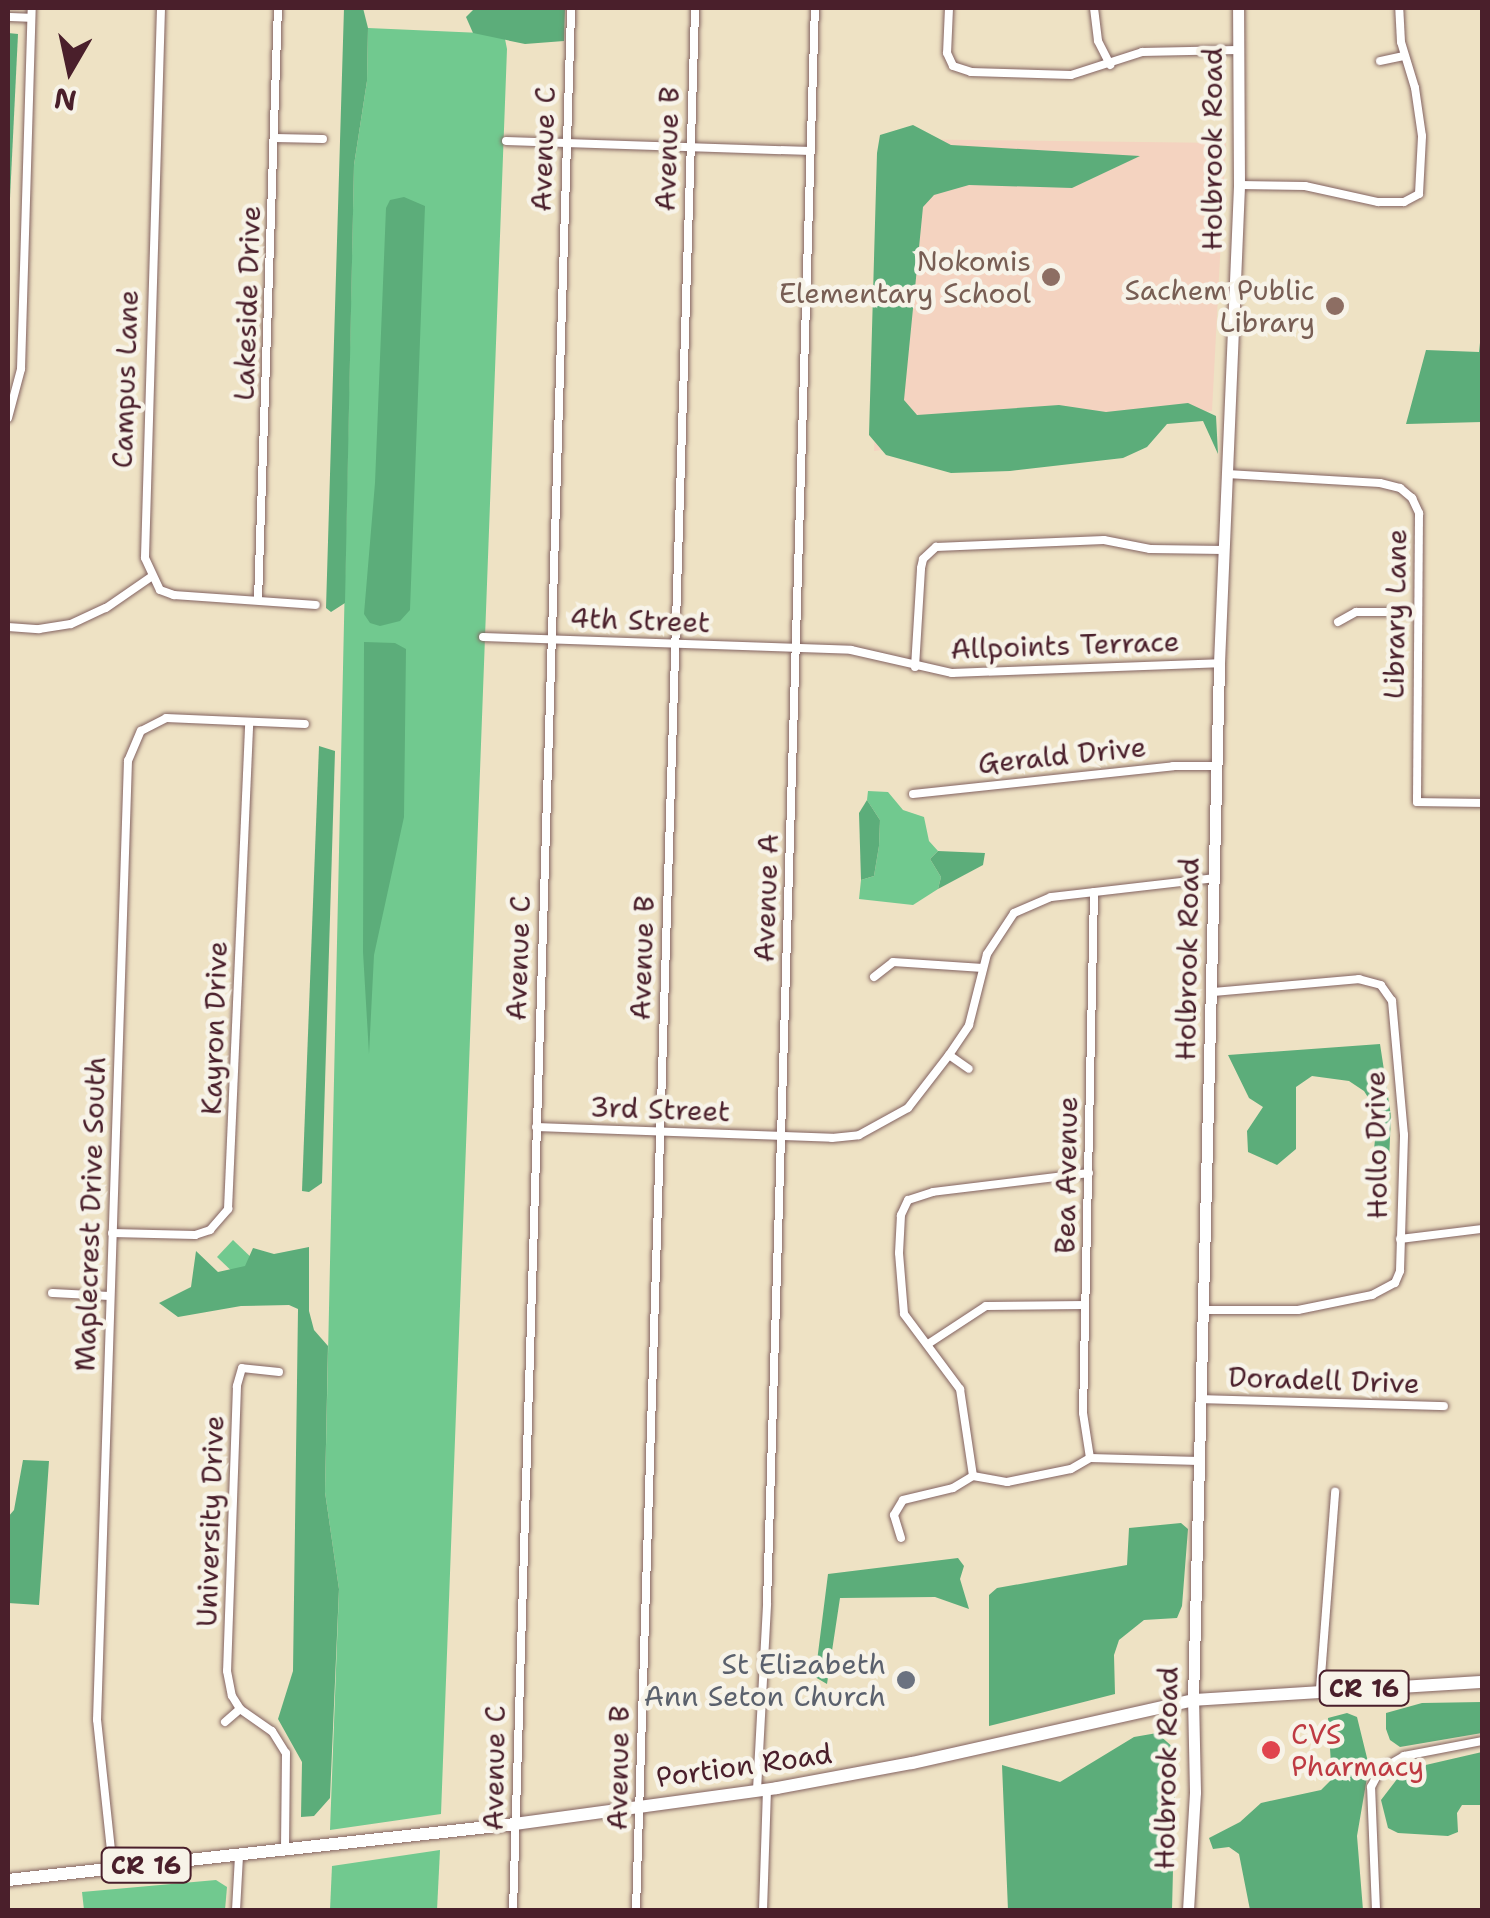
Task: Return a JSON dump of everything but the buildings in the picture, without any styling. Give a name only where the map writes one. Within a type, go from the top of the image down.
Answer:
[{"type":"main road","name":"Portion Road","points":[[8,1880],[516,1824],[762,1790],[912,1763],[1192,1700],[1482,1682]]},
{"type":"street","points":[[8,418],[21,369],[32,8]]},
{"type":"street","name":"Campus Lane","points":[[151,577],[142,538],[161,8]]},
{"type":"street","name":"Lakeside Drive","points":[[258,600],[278,8]]},
{"type":"street","name":"Avenue C","points":[[513,1910],[570,8]]},
{"type":"street","name":"Avenue B","points":[[636,1910],[695,8]]},
{"type":"street","name":"Avenue A","points":[[762,1910],[762,1790],[816,8]]},
{"type":"street","points":[[949,8],[947,53],[959,70],[1071,74],[1163,50],[1237,50]]},
{"type":"street","points":[[1094,8],[1098,41],[1110,65]]},
{"type":"street","name":"Holbrook Road","points":[[1188,1910],[1195,1792],[1192,1700],[1219,663],[1239,184],[1238,8]]},
{"type":"street","points":[[1239,184],[1305,186],[1378,202],[1404,202],[1419,194],[1422,136],[1404,56],[1399,8]]},
{"type":"street","points":[[8,17],[32,18]]},
{"type":"street","points":[[1380,61],[1404,56]]},
{"type":"street","points":[[275,138],[323,140]]},
{"type":"street","points":[[506,141],[811,150]]},
{"type":"street","name":"Library Lane","points":[[1227,474],[1380,482],[1400,488],[1417,504],[1417,802],[1482,803]]},
{"type":"street","points":[[915,667],[921,568],[923,559],[936,547],[1104,540],[1150,549],[1224,550]]},
{"type":"street","points":[[8,627],[39,629],[71,624],[151,577],[160,590],[174,595],[316,605]]},
{"type":"street","points":[[1338,622],[1356,612],[1416,612]]},
{"type":"street","name":"4th Street","points":[[484,636],[796,647]]},
{"type":"street","name":"Allpoints Terrace","points":[[796,647],[879,654],[915,667],[970,673],[1219,663]]},
{"type":"street","name":"Maplecrest Drive South","points":[[113,1869],[97,1720],[128,760],[132,743],[141,730],[166,718],[305,724]]},
{"type":"street","name":"Kayron Drive","points":[[112,1234],[195,1235],[210,1230],[228,1209],[248,722]]},
{"type":"street","name":"Gerald Drive","points":[[913,794],[1173,766],[1216,766]]},
{"type":"street","name":"3rd Street","points":[[536,1127],[844,1138],[885,1124],[913,1102],[970,1025],[983,968],[997,934],[1022,908],[1050,896],[1214,878]]},
{"type":"street","name":"Bea Avenue","points":[[1090,1458],[1084,1413],[1094,892]]},
{"type":"street","points":[[874,977],[893,962],[983,968]]},
{"type":"street","name":"Hollo Drive","points":[[1205,1310],[1286,1312],[1387,1290],[1400,1271],[1404,1135],[1388,992],[1377,982],[1359,979],[1212,992]]},
{"type":"street","points":[[949,1055],[968,1069]]},
{"type":"street","points":[[974,1476],[966,1445],[964,1400],[928,1344],[909,1323],[900,1304],[901,1215],[908,1200],[933,1192],[1089,1172]]},
{"type":"street","points":[[1400,1240],[1482,1229]]},
{"type":"street","points":[[52,1294],[110,1296]]},
{"type":"street","points":[[928,1344],[986,1306],[1085,1305]]},
{"type":"street","name":"University Drive","points":[[240,1709],[232,1696],[227,1671],[237,1386],[242,1368],[278,1372]]},
{"type":"street","name":"Doradell Drive","points":[[1202,1399],[1444,1406]]},
{"type":"street","points":[[901,1538],[894,1516],[903,1500],[952,1488],[974,1476],[1006,1482],[1071,1469],[1090,1458],[1200,1461]]},
{"type":"street","points":[[1320,1690],[1336,1492]]},
{"type":"street","points":[[225,1722],[240,1709],[272,1731],[286,1752],[285,1850]]},
{"type":"street","points":[[1376,1910],[1371,1788],[1380,1770],[1404,1756],[1482,1741]]},
{"type":"street","points":[[236,1910],[238,1856]]},
{"type":"shaded area","name":"Nokomis Elementary School","points":[[890,139],[1226,143],[1212,411],[874,451]]},
{"type":"green space","points":[[344,8],[363,8],[368,28],[367,81],[354,165],[345,603],[331,612],[326,608]]},
{"type":"green space","points":[[475,8],[565,8],[564,41],[525,44],[473,33],[466,17]]},
{"type":"green space","points":[[368,28],[504,34],[507,49],[441,1814],[330,1830],[339,1589],[325,1492],[354,165],[367,81]]},
{"type":"green space","points":[[8,33],[18,34],[8,239]]},
{"type":"green space","points":[[913,125],[951,145],[1140,156],[1072,188],[969,185],[934,195],[923,207],[904,400],[917,415],[1059,405],[1106,412],[1188,403],[1216,416],[1218,454],[1203,421],[1167,424],[1147,447],[1123,458],[1010,471],[951,473],[886,455],[869,435],[877,153],[880,135]]},
{"type":"green space","points":[[404,197],[425,206],[410,610],[400,621],[380,626],[370,623],[364,614],[375,483],[386,208],[390,200]]},
{"type":"green space","points":[[1482,324],[1482,422],[1406,424],[1426,350],[1479,352]]},
{"type":"green space","points":[[364,642],[395,643],[406,649],[404,817],[374,955],[369,1054],[363,952]]},
{"type":"green space","points":[[319,746],[335,751],[322,1183],[309,1192],[302,1191]]},
{"type":"green space","points":[[868,791],[888,792],[903,810],[924,817],[929,841],[938,851],[930,859],[941,877],[938,889],[913,905],[859,899],[861,880],[874,876],[879,846],[880,820],[867,800]]},
{"type":"green space","points":[[867,800],[880,820],[879,846],[874,876],[861,880],[859,813]]},
{"type":"green space","points":[[938,851],[985,853],[983,865],[938,889],[941,877],[930,859]]},
{"type":"green space","points":[[1380,1044],[1391,1116],[1388,1182],[1371,1176],[1378,1113],[1364,1091],[1349,1081],[1312,1076],[1296,1087],[1296,1149],[1277,1165],[1248,1152],[1247,1131],[1263,1107],[1249,1098],[1228,1055]]},
{"type":"green space","points":[[233,1240],[257,1263],[239,1278],[217,1257]]},
{"type":"green space","points":[[309,1247],[309,1311],[314,1330],[328,1346],[325,1492],[339,1589],[330,1798],[314,1816],[301,1817],[302,1762],[278,1719],[293,1671],[298,1309],[289,1305],[241,1306],[178,1317],[159,1303],[191,1287],[196,1251],[218,1272],[245,1266],[253,1248],[274,1254]]},
{"type":"green space","points":[[23,1460],[49,1461],[39,1605],[8,1603],[8,1517],[14,1510]]},
{"type":"green space","points":[[1181,1523],[1188,1529],[1182,1606],[1177,1618],[1144,1620],[1119,1640],[1114,1655],[1115,1694],[989,1726],[989,1595],[997,1588],[1127,1565],[1129,1528]]},
{"type":"green space","points":[[958,1558],[964,1566],[960,1579],[969,1609],[935,1597],[840,1598],[827,1684],[815,1677],[828,1574]]},
{"type":"green space","points":[[1482,1702],[1482,1733],[1400,1747],[1390,1740],[1386,1729],[1386,1713],[1422,1703]]},
{"type":"green space","points":[[1347,1713],[1357,1717],[1369,1766],[1357,1836],[1363,1910],[1250,1910],[1239,1854],[1229,1847],[1213,1849],[1209,1838],[1240,1822],[1261,1803],[1321,1790],[1332,1779],[1328,1718]]},
{"type":"green space","points":[[1157,1733],[1176,1750],[1172,1910],[1008,1910],[1002,1765],[1060,1782],[1134,1737]]},
{"type":"green space","points":[[1482,1752],[1482,1805],[1462,1805],[1457,1813],[1458,1832],[1448,1836],[1398,1833],[1388,1828],[1381,1800],[1404,1770]]},
{"type":"green space","points":[[440,1850],[437,1910],[330,1910],[332,1866]]},
{"type":"green space","points":[[216,1880],[227,1887],[225,1910],[84,1910],[82,1892]]},
{"type":"place","name":"Nokomis Elementary School","points":[[1051,277]]},
{"type":"place","name":"Sachem Public Library","points":[[1335,306]]},
{"type":"place","name":"St Elizabeth Ann Seton Church","points":[[906,1680]]},
{"type":"place","name":"CVS Pharmacy","points":[[1271,1750]]}]
